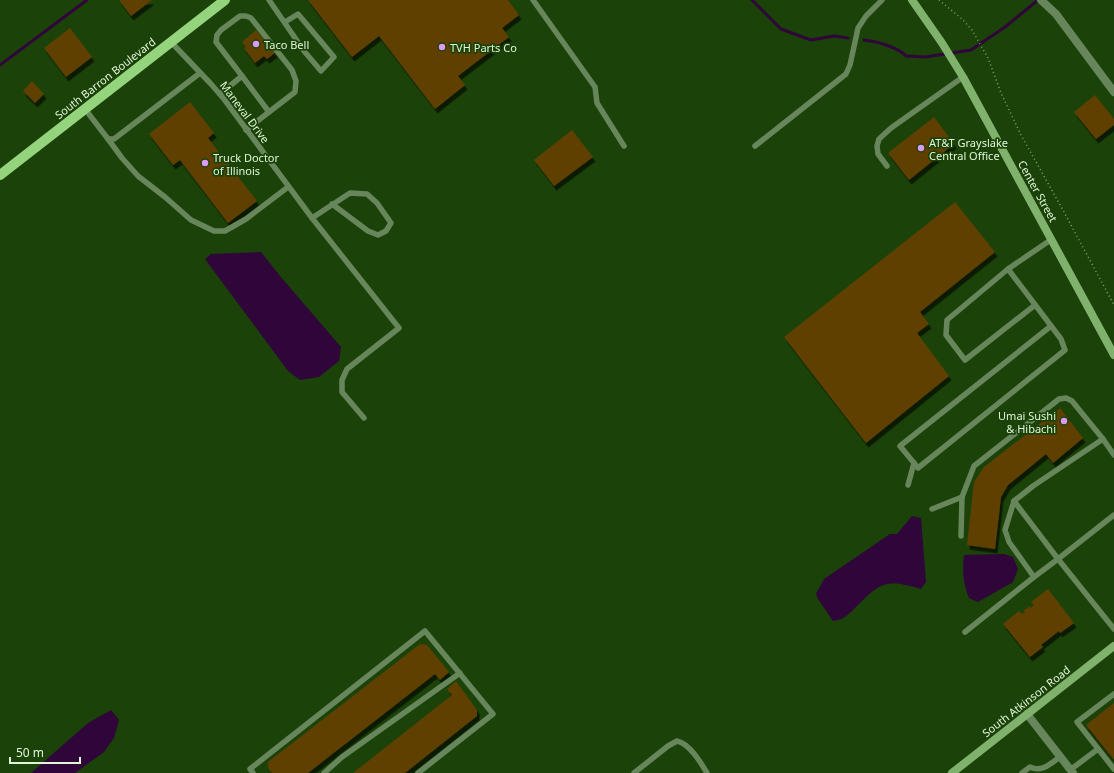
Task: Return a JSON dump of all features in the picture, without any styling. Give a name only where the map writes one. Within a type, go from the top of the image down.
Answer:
[{"type":"main road","name":"South Barron Boulevard","points":[[0,176],[225,0]]},
{"type":"street","name":"Center Street","points":[[912,0],[942,43],[963,77],[1114,355]]},
{"type":"street","points":[[1041,0],[1056,14],[1114,92]]},
{"type":"street","name":"South Atkinson Road","points":[[952,773],[1114,646]]},
{"type":"street","points":[[1027,714],[1071,772]]},
{"type":"lane","points":[[269,0],[304,51],[321,71],[334,57],[298,14],[285,22]]},
{"type":"lane","points":[[533,0],[595,87],[597,103],[624,146]]},
{"type":"lane","points":[[755,146],[846,74],[850,65],[858,28],[866,16],[882,0]]},
{"type":"lane","points":[[246,130],[269,112],[294,92],[296,81],[292,70],[251,18],[240,16],[221,30],[217,35],[216,42],[269,112]]},
{"type":"lane","name":"Maneval Drive","points":[[170,42],[220,94],[288,187],[398,328],[347,370],[342,380],[342,392],[364,418]]},
{"type":"lane","points":[[108,139],[114,139],[200,73]]},
{"type":"lane","points":[[220,94],[242,76]]},
{"type":"lane","points":[[887,166],[878,154],[877,146],[879,139],[891,128],[963,77]]},
{"type":"lane","points":[[85,109],[122,158],[138,176],[191,220],[214,231],[225,231],[246,219],[288,187]]},
{"type":"lane","points":[[312,218],[332,204],[350,193],[367,194],[378,203],[391,223],[386,231],[378,234],[368,231],[332,204]]},
{"type":"lane","points":[[1035,305],[964,360],[946,335],[947,320],[1008,270],[1052,239]]},
{"type":"lane","points":[[1008,270],[1061,339],[1065,350],[918,468],[900,446],[1051,326]]},
{"type":"lane","points":[[961,536],[962,497],[974,466],[1059,400],[1066,398],[1072,401],[1103,439],[1114,456]]},
{"type":"lane","points":[[1034,577],[1009,542],[1005,530],[1014,501],[1033,486],[1103,439]]},
{"type":"lane","points":[[908,486],[914,463]]},
{"type":"lane","points":[[932,509],[962,497]]},
{"type":"lane","points":[[1014,501],[1114,629]]},
{"type":"lane","points":[[965,632],[1114,515]]},
{"type":"lane","points":[[253,773],[250,769],[425,631],[493,714],[418,773]]},
{"type":"lane","points":[[324,773],[342,757],[460,673]]},
{"type":"lane","points":[[1114,694],[1077,722],[1114,769]]},
{"type":"lane","points":[[634,773],[668,746],[677,741],[683,743],[693,752],[707,773]]},
{"type":"lane","points":[[1071,772],[1098,749]]},
{"type":"lane","points":[[1022,773],[1030,767],[1042,770],[1060,757]]},
{"type":"path","points":[[938,0],[962,18],[972,30],[988,58],[1001,93],[1021,135],[1114,305]]},
{"type":"shaded area","points":[[261,252],[341,347],[339,361],[319,377],[300,380],[288,371],[205,259],[211,254]]},
{"type":"shaded area","points":[[912,516],[921,518],[926,582],[921,589],[899,584],[883,585],[870,593],[845,617],[833,621],[816,594],[824,579],[890,534],[897,534]]},
{"type":"shaded area","points":[[1004,554],[1013,557],[1018,569],[1013,582],[978,602],[969,598],[965,587],[963,566],[964,555]]},
{"type":"shaded area","points":[[111,710],[119,720],[114,738],[104,752],[75,773],[31,773],[88,723]]},
{"type":"building","points":[[119,0],[152,0],[131,16]]},
{"type":"building","name":"TVH Parts Co","points":[[308,0],[508,0],[519,15],[502,28],[509,37],[458,76],[465,85],[435,109],[379,36],[352,57]]},
{"type":"building","points":[[70,28],[92,57],[66,77],[44,48]]},
{"type":"building","name":"Taco Bell","points":[[256,30],[275,53],[267,59],[264,56],[255,63],[244,48],[246,47],[242,42]]},
{"type":"building","points":[[32,81],[44,94],[35,103],[23,91]]},
{"type":"building","points":[[1095,95],[1114,119],[1114,125],[1096,139],[1074,112]]},
{"type":"building","name":"Truck Doctor of Illinois","points":[[190,102],[214,133],[208,138],[257,201],[228,223],[180,160],[173,165],[149,134]]},
{"type":"building","name":"AT&T Grayslake Central Office","points":[[934,117],[954,144],[909,180],[888,153]]},
{"type":"building","points":[[572,130],[593,157],[554,186],[534,160]]},
{"type":"building","points":[[955,202],[995,252],[920,312],[929,324],[917,333],[949,376],[866,443],[784,337]]},
{"type":"building","points":[[1060,408],[1083,438],[1053,463],[1046,454],[1008,485],[1001,497],[995,549],[967,545],[974,482],[984,467]]},
{"type":"building","points":[[1048,589],[1074,623],[1060,633],[1059,631],[1041,645],[1043,647],[1030,657],[1003,624],[1019,611],[1022,614],[1025,612],[1024,610],[1030,606],[1031,608],[1034,605],[1031,602]]},
{"type":"building","points":[[420,644],[427,645],[449,672],[440,680],[435,674],[308,773],[272,773],[268,768],[268,762]]},
{"type":"building","points":[[456,681],[477,710],[477,716],[405,773],[353,773],[452,695],[447,689]]},
{"type":"building","points":[[1114,703],[1114,760],[1086,725]]},
{"type":"waterway","points":[[0,65],[87,0]]},
{"type":"waterway","points":[[752,0],[781,29],[811,40],[834,36],[848,38]]},
{"type":"waterway","points":[[864,40],[892,47],[906,56],[925,57],[971,50],[1005,27],[1038,0]]},
{"type":"place","name":"Taco Bell","points":[[256,44]]},
{"type":"place","name":"TVH Parts Co","points":[[442,47]]},
{"type":"place","name":"AT&T Grayslake Central Office","points":[[921,148]]},
{"type":"place","name":"Truck Doctor of Illinois","points":[[205,163]]},
{"type":"place","name":"Umai Sushi & Hibachi","points":[[1064,421]]}]
